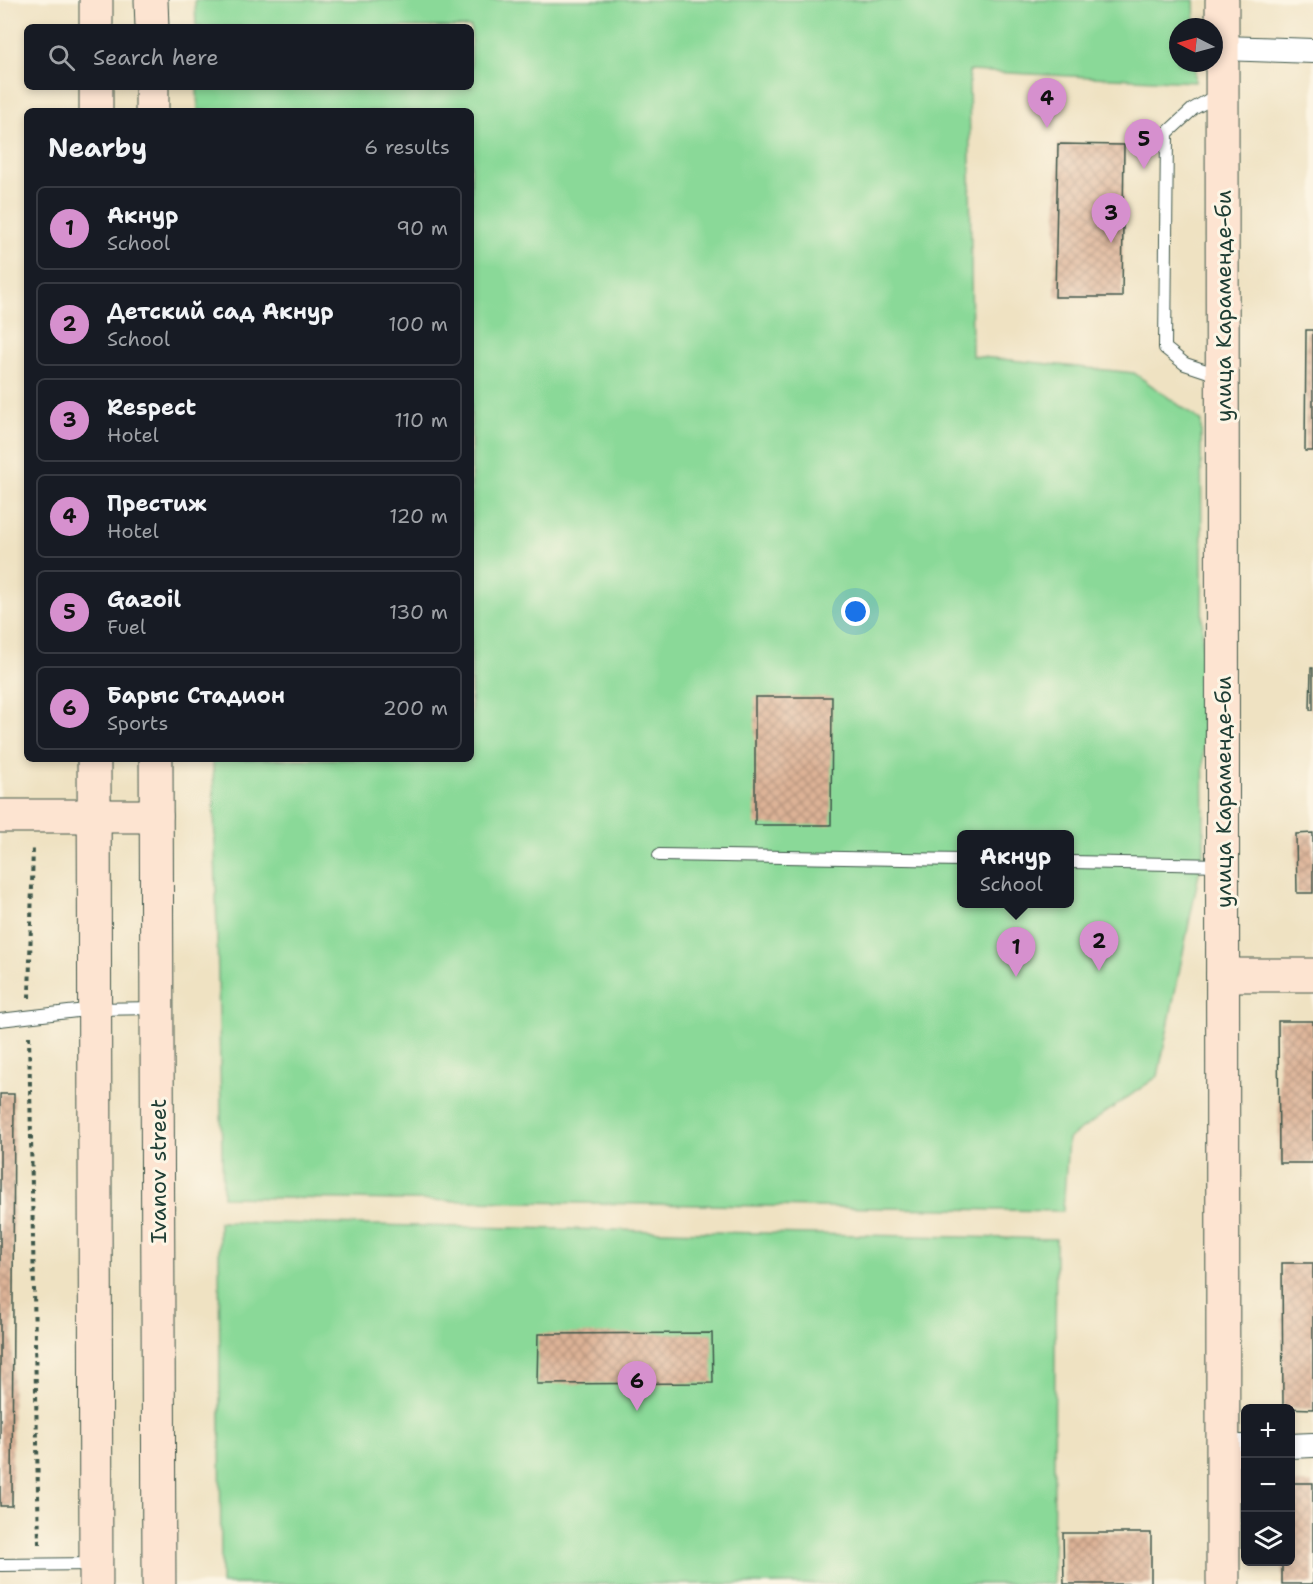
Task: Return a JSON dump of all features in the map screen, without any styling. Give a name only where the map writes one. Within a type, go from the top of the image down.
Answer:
[{"type":"street","points":[[96,0],[96,24]]},
{"type":"street","points":[[152,0],[152,24]]},
{"type":"street","name":"улица Караменде-би","points":[[1222,0],[1222,18]]},
{"type":"street","points":[[1223,48],[1313,51]]},
{"type":"street","name":"улица Караменде-би","points":[[1222,72],[1223,975],[1234,1447],[1223,1584]]},
{"type":"street","points":[[96,90],[96,108]]},
{"type":"street","points":[[152,90],[152,108]]},
{"type":"street","points":[[94,762],[96,1574]]},
{"type":"street","name":"Ivanov street","points":[[156,762],[159,1584]]},
{"type":"street","points":[[0,816],[156,816]]},
{"type":"street","points":[[1223,975],[1313,975]]},
{"type":"street","points":[[1295,1446],[1313,1445]]},
{"type":"lane","points":[[1222,92],[1193,109],[1167,133],[1165,348],[1185,364],[1222,377]]},
{"type":"lane","points":[[659,855],[957,860]]},
{"type":"lane","points":[[1074,862],[1223,865]]},
{"type":"lane","points":[[0,1020],[94,1009],[158,1008]]},
{"type":"lane","points":[[0,1565],[40,1564],[96,1574]]},
{"type":"path","points":[[34,816],[29,1015],[40,1564]]},
{"type":"green space","points":[[195,0],[1194,0],[1195,18],[1169,18],[1169,72],[1195,72],[1195,82],[969,71],[972,356],[1134,373],[1201,421],[1204,849],[1158,1076],[1068,1139],[1063,1211],[223,1197],[213,762],[474,762],[474,108],[198,108],[197,90],[474,90],[474,24],[196,24]]},
{"type":"green space","points":[[219,1222],[1056,1239],[1053,1584],[221,1584]]},
{"type":"building","points":[[1058,144],[1124,145],[1122,297],[1055,297]]},
{"type":"building","points":[[1306,330],[1313,330],[1313,451],[1305,451]]},
{"type":"building","points":[[1311,668],[1313,668],[1313,710],[1310,710]]},
{"type":"building","points":[[755,697],[832,697],[831,825],[755,825]]},
{"type":"building","points":[[1313,833],[1313,893],[1297,893],[1296,834]]},
{"type":"building","points":[[1278,1021],[1313,1021],[1313,1163],[1279,1163]]},
{"type":"building","points":[[0,1094],[14,1094],[12,1506],[0,1506]]},
{"type":"building","points":[[1282,1263],[1313,1263],[1313,1409],[1295,1408],[1295,1404],[1283,1404]]},
{"type":"building","points":[[712,1333],[713,1383],[537,1384],[538,1334]]},
{"type":"building","points":[[1295,1483],[1313,1483],[1313,1584],[1282,1584],[1282,1566],[1295,1566]]},
{"type":"building","points":[[1063,1533],[1151,1533],[1151,1584],[1064,1584]]},
{"type":"place","name":"Престиж","points":[[1047,128]]},
{"type":"place","name":"Gazoil","points":[[1144,169]]},
{"type":"place","name":"Respect","points":[[1111,243]]},
{"type":"place","name":"Детский сад Акнур","points":[[1099,971]]},
{"type":"place","name":"Акнур","points":[[1016,977]]},
{"type":"place","name":"Барыс Стадион","points":[[637,1411]]}]
